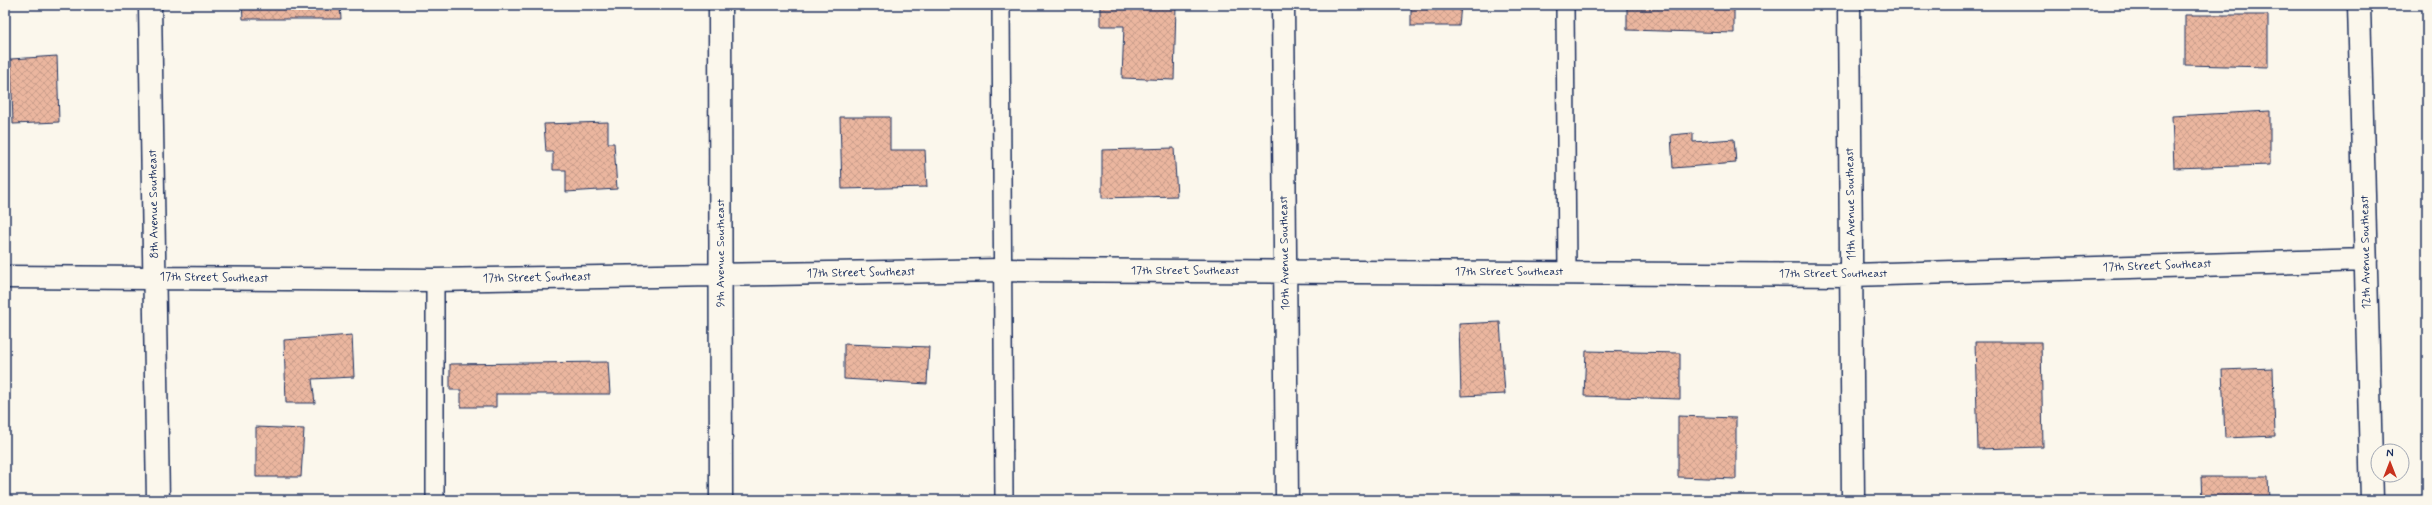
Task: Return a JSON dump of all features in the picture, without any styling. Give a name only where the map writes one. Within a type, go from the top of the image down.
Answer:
[{"type":"street","name":"8th Avenue Southeast","points":[[150,5],[158,500]]},
{"type":"street","name":"9th Avenue Southeast","points":[[720,5],[721,500]]},
{"type":"street","name":"10th Avenue Southeast","points":[[1282,5],[1287,500]]},
{"type":"street","name":"11th Avenue Southeast","points":[[1849,5],[1853,500]]},
{"type":"street","name":"12th Avenue Southeast","points":[[2359,5],[2372,500]]},
{"type":"street","name":"17th Street Southeast","points":[[5,277],[435,280],[1001,270],[1852,275],[2366,260]]},
{"type":"lane","points":[[1001,5],[1001,270],[1004,500]]},
{"type":"lane","points":[[1565,5],[1567,273]]},
{"type":"lane","points":[[435,280],[435,500]]},
{"type":"building","points":[[242,5],[340,5],[341,19],[243,19]]},
{"type":"building","points":[[1100,5],[1176,5],[1174,80],[1122,78],[1124,26],[1100,26]]},
{"type":"building","points":[[1411,5],[1461,5],[1459,26],[1411,26]]},
{"type":"building","points":[[1627,5],[1734,5],[1734,33],[1627,30]]},
{"type":"building","points":[[2185,15],[2268,15],[2268,67],[2185,65]]},
{"type":"building","points":[[57,56],[59,122],[13,124],[11,59]]},
{"type":"building","points":[[2270,111],[2270,165],[2174,168],[2172,116]]},
{"type":"building","points":[[840,117],[890,117],[890,150],[925,150],[927,187],[842,189]]},
{"type":"building","points":[[608,122],[608,143],[614,143],[617,189],[566,192],[566,170],[553,170],[553,152],[546,152],[544,124]]},
{"type":"building","points":[[1693,133],[1693,142],[1734,139],[1736,163],[1673,168],[1671,135]]},
{"type":"building","points":[[1174,148],[1177,196],[1102,198],[1102,150]]},
{"type":"building","points":[[1500,322],[1505,394],[1461,396],[1459,324]]},
{"type":"building","points":[[352,335],[354,377],[312,379],[315,403],[286,403],[284,340]]},
{"type":"building","points":[[1975,342],[2041,342],[2043,447],[1978,449]]},
{"type":"building","points":[[844,344],[929,347],[927,384],[844,379]]},
{"type":"building","points":[[1586,351],[1680,353],[1680,399],[1584,396]]},
{"type":"building","points":[[608,362],[610,394],[496,394],[496,407],[461,407],[461,390],[450,390],[450,364]]},
{"type":"building","points":[[2273,368],[2275,436],[2225,438],[2222,370]]},
{"type":"building","points":[[1678,416],[1736,418],[1736,479],[1678,477]]},
{"type":"building","points":[[256,427],[304,429],[301,477],[256,477]]},
{"type":"building","points":[[2201,477],[2268,477],[2269,500],[2202,500]]}]
